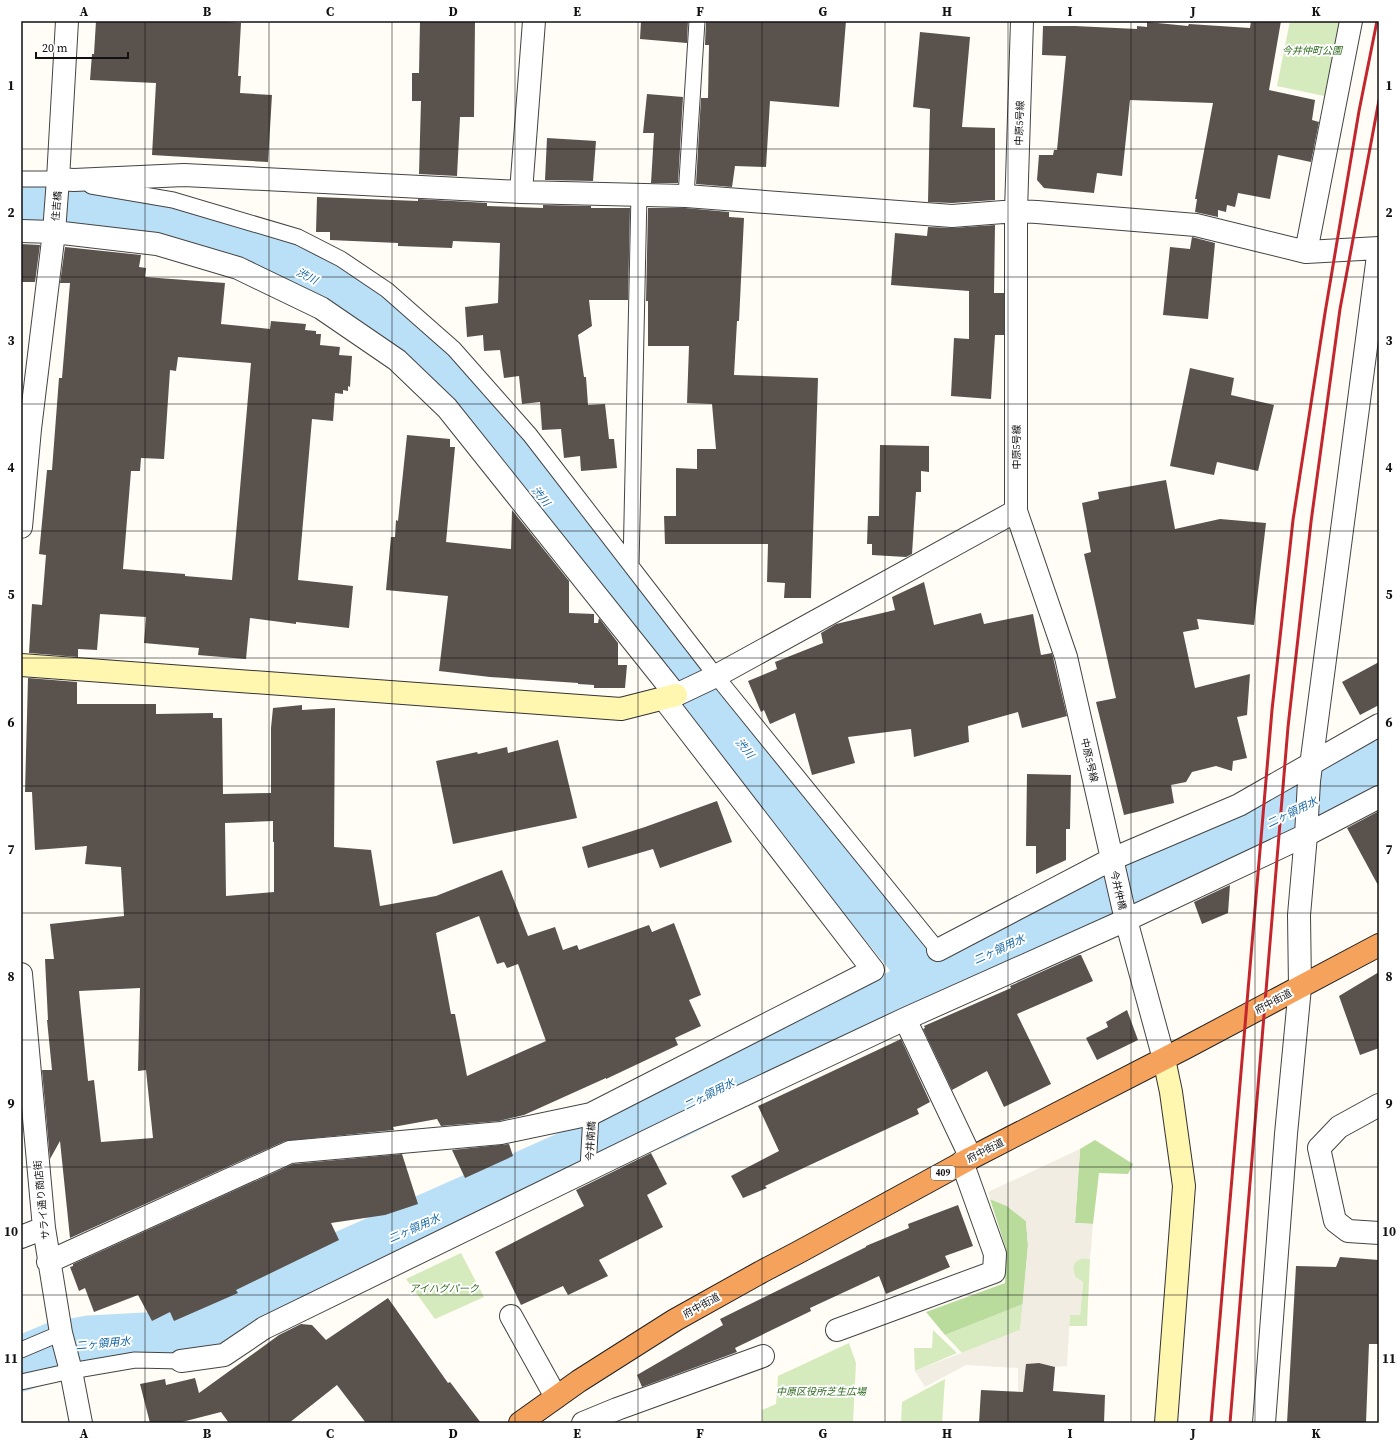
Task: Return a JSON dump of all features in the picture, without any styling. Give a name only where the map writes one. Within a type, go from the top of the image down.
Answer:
[{"type":"highway","name":"府中街道","points":[[520,1423],[556,1397],[675,1320],[966,1160],[1379,945]]},
{"type":"street","name":"住吉橋","points":[[21,527],[26,428],[54,232],[67,21]]},
{"type":"street","points":[[521,192],[534,21]]},
{"type":"street","name":"中原5号線","points":[[1022,21],[1016,211],[1016,511],[1066,658],[1112,860]]},
{"type":"street","points":[[1306,252],[1351,21]]},
{"type":"street","points":[[58,179],[74,180],[184,175],[521,192],[686,196],[952,216],[1016,211],[1196,225],[1306,252],[1379,248],[1310,772],[1299,915],[1300,987],[1286,1134],[1264,1423]]},
{"type":"street","points":[[21,231],[54,232],[157,244],[238,268],[321,308],[397,360],[447,408],[670,697],[873,970],[591,1114],[501,1133],[290,1152],[48,1262]]},
{"type":"street","points":[[21,665],[621,710],[670,697],[716,676],[1016,511]]},
{"type":"street","points":[[938,950],[1112,860],[1239,805],[1310,772],[1379,725]]},
{"type":"street","points":[[181,1361],[224,1355],[264,1328],[588,1169],[905,1019],[1126,920],[1306,828],[1379,797]]},
{"type":"street","name":"今井仲橋","points":[[1112,860],[1126,920],[1164,1058]]},
{"type":"street","name":"サライ通り商店街","points":[[21,974],[48,1262],[61,1333],[81,1423]]},
{"type":"street","points":[[837,1330],[994,1272],[995,1254],[966,1160],[905,1019]]},
{"type":"street","points":[[1164,1058],[1172,1100],[1184,1186],[1166,1423]]},
{"type":"street","points":[[1379,1106],[1339,1126],[1309,1147],[1335,1221],[1348,1232],[1379,1233]]},
{"type":"street","points":[[21,1237],[44,1228]]},
{"type":"street","points":[[511,1316],[556,1397]]},
{"type":"street","points":[[583,1423],[617,1409],[763,1356]]},
{"type":"lane","points":[[686,196],[697,21]]},
{"type":"lane","points":[[21,179],[58,179],[74,184],[173,200],[298,237],[341,259],[387,290],[454,348],[530,435],[716,676],[938,950]]},
{"type":"lane","points":[[631,566],[639,194]]},
{"type":"lane","name":"今井南橋","points":[[588,1169],[591,1114]]},
{"type":"lane","points":[[21,1350],[61,1333]]},
{"type":"lane","points":[[21,1382],[69,1364],[135,1360],[181,1361]]},
{"type":"green space","name":"今井仲町公園","points":[[1290,21],[1346,21],[1329,97],[1277,86]]},
{"type":"green space","points":[[1095,1140],[1133,1164],[1128,1174],[1099,1173],[1093,1224],[1075,1223],[1080,1149]]},
{"type":"green space","points":[[990,1199],[1007,1206],[1026,1221],[1028,1245],[1023,1304],[945,1335],[926,1312],[1005,1283],[1006,1249]]},
{"type":"green space","name":"アイハグパーク","points":[[461,1253],[484,1297],[435,1319],[406,1279]]},
{"type":"green space","points":[[1082,1258],[1090,1259],[1087,1326],[1069,1326],[1070,1314],[1080,1315],[1083,1282],[1075,1277],[1073,1268],[1075,1262]]},
{"type":"green space","points":[[1023,1304],[1020,1330],[962,1353],[945,1335]]},
{"type":"green space","points":[[933,1330],[957,1353],[915,1371],[914,1348],[932,1348]]},
{"type":"green space","name":"中原区役所芝生広場","points":[[849,1343],[856,1363],[853,1423],[762,1423],[762,1410],[776,1404],[778,1376]]},
{"type":"green space","points":[[945,1379],[942,1423],[901,1423],[902,1402]]},
{"type":"shaded area","points":[[1080,1149],[1075,1223],[1093,1224],[1090,1259],[1082,1258],[1075,1262],[1073,1268],[1075,1277],[1083,1282],[1080,1315],[1070,1315],[1067,1366],[1055,1367],[1039,1363],[1026,1364],[1023,1392],[1018,1392],[1018,1368],[966,1365],[925,1387],[915,1371],[1020,1330],[1028,1245],[1026,1221],[1007,1206],[990,1199],[988,1192]]},
{"type":"building","points":[[96,21],[227,21],[241,23],[238,76],[241,76],[240,93],[272,95],[268,162],[152,155],[156,83],[90,80],[92,54],[94,54]]},
{"type":"building","points":[[420,21],[475,21],[474,117],[460,117],[457,176],[419,174],[421,101],[412,101],[412,73],[419,73]]},
{"type":"building","points":[[641,21],[688,21],[687,43],[640,39]]},
{"type":"building","points":[[706,21],[846,21],[839,107],[770,101],[766,167],[735,166],[732,187],[696,184],[701,98],[708,98],[709,45],[705,45]]},
{"type":"building","points":[[1251,21],[1281,21],[1269,90],[1315,100],[1312,120],[1319,122],[1311,162],[1278,155],[1270,199],[1238,193],[1235,207],[1227,205],[1226,212],[1218,210],[1218,217],[1195,212],[1197,199],[1195,199],[1213,103],[1130,100],[1122,176],[1097,173],[1094,193],[1044,188],[1037,180],[1039,155],[1053,155],[1054,150],[1057,150],[1066,56],[1042,55],[1043,26],[1137,29],[1137,26],[1147,27],[1147,22],[1188,26],[1189,24],[1250,28]]},
{"type":"building","points":[[920,32],[970,37],[962,127],[995,128],[995,200],[952,203],[928,202],[930,109],[913,107]]},
{"type":"building","points":[[647,94],[683,97],[678,183],[651,183],[654,133],[643,133]]},
{"type":"building","points":[[547,138],[596,141],[593,181],[545,180]]},
{"type":"building","points":[[317,197],[418,201],[418,199],[487,203],[487,206],[543,208],[543,205],[591,206],[591,208],[630,208],[628,300],[589,300],[592,326],[578,335],[584,377],[586,377],[588,405],[605,404],[609,439],[614,439],[617,468],[581,471],[580,456],[564,458],[561,429],[542,430],[540,402],[522,404],[519,376],[504,378],[500,350],[484,351],[483,335],[467,337],[465,307],[498,303],[500,243],[453,241],[452,248],[398,246],[398,243],[330,240],[330,232],[316,232]]},
{"type":"building","points":[[648,208],[685,208],[729,212],[729,217],[744,218],[739,321],[737,321],[734,375],[818,378],[811,598],[784,598],[785,583],[767,582],[768,544],[665,544],[664,516],[676,516],[676,468],[697,469],[697,449],[716,449],[712,404],[687,403],[689,346],[648,346],[648,301],[646,301]]},
{"type":"building","points":[[995,225],[994,293],[1004,293],[1004,335],[995,335],[991,399],[951,396],[954,338],[969,339],[969,291],[891,285],[895,233],[927,236],[928,227],[953,228]]},
{"type":"building","points":[[1192,237],[1215,243],[1208,319],[1163,315],[1170,247],[1190,249]]},
{"type":"building","points":[[21,244],[40,245],[35,282],[21,282]]},
{"type":"building","points":[[65,247],[141,255],[139,267],[146,268],[145,277],[225,283],[221,324],[270,329],[271,321],[306,324],[305,330],[316,331],[316,334],[321,334],[320,345],[340,347],[339,355],[352,356],[350,387],[348,386],[348,391],[343,390],[343,394],[335,393],[333,421],[312,419],[298,580],[353,586],[349,628],[296,622],[296,624],[250,618],[246,659],[198,655],[199,648],[144,643],[146,617],[100,614],[97,650],[78,649],[78,657],[29,653],[32,604],[42,605],[46,555],[39,554],[47,470],[52,470],[59,378],[62,378],[70,283],[60,283]],"holes":[[[178,357],[251,363],[232,580],[185,576],[185,574],[123,569],[131,471],[140,471],[141,458],[164,459],[170,370],[176,371]]]},
{"type":"building","points":[[1190,368],[1234,378],[1231,395],[1274,405],[1258,471],[1217,462],[1214,475],[1170,466]]},
{"type":"building","points":[[407,435],[450,439],[450,447],[455,447],[446,542],[511,549],[512,510],[569,581],[569,613],[594,614],[594,623],[598,623],[599,618],[618,643],[618,665],[627,665],[625,688],[594,688],[594,685],[578,683],[490,677],[439,671],[448,596],[386,590],[391,537],[395,537],[396,520],[398,521]]},
{"type":"building","points":[[880,445],[929,446],[929,472],[921,471],[921,492],[916,492],[912,554],[906,557],[872,555],[872,544],[867,544],[868,516],[879,516]]},
{"type":"building","points":[[1166,480],[1175,529],[1220,519],[1266,523],[1254,625],[1197,619],[1199,629],[1183,632],[1195,688],[1250,674],[1247,715],[1237,717],[1247,758],[1233,761],[1232,771],[1216,766],[1192,772],[1186,782],[1171,785],[1174,803],[1124,815],[1096,702],[1116,698],[1084,554],[1091,552],[1082,503],[1099,499],[1098,492]]},
{"type":"building","points":[[924,582],[934,625],[981,613],[984,624],[1033,614],[1041,655],[1052,653],[1067,716],[1022,728],[1018,712],[968,726],[969,742],[914,757],[911,729],[848,737],[855,763],[812,775],[795,713],[770,724],[764,710],[761,712],[748,681],[777,669],[775,662],[823,643],[821,633],[836,624],[895,610],[892,597]]},
{"type":"building","points":[[1379,662],[1379,705],[1360,715],[1342,682]]},
{"type":"building","points":[[28,678],[77,682],[77,704],[156,704],[156,714],[213,713],[213,718],[222,718],[223,794],[271,793],[271,728],[273,708],[302,705],[302,710],[335,708],[334,847],[371,850],[380,906],[436,896],[502,870],[528,936],[555,927],[563,950],[577,945],[579,950],[649,925],[652,932],[674,923],[701,995],[689,1000],[701,1026],[675,1038],[678,1045],[524,1115],[499,1121],[441,1126],[437,1119],[393,1127],[394,1130],[285,1141],[70,1238],[60,1141],[50,1159],[42,1070],[52,1070],[47,1020],[45,959],[54,959],[50,924],[124,916],[121,867],[85,864],[87,846],[35,850],[32,792],[25,792]],"holes":[[[273,821],[274,892],[226,896],[225,823]],[[479,916],[497,964],[504,962],[507,968],[518,964],[546,1041],[467,1076],[455,1014],[451,1014],[436,933]],[[140,988],[138,1071],[146,1070],[153,1138],[101,1142],[94,1080],[88,1081],[79,991]]]},
{"type":"building","points":[[558,740],[577,818],[453,844],[436,761],[477,752],[478,754],[507,747],[508,753]]},
{"type":"building","points":[[1027,774],[1071,775],[1070,829],[1066,829],[1066,860],[1036,874],[1036,846],[1026,846]]},
{"type":"building","points":[[717,801],[732,842],[660,868],[653,849],[588,868],[582,847],[645,827]]},
{"type":"building","points":[[1379,811],[1379,887],[1347,828]]},
{"type":"building","points":[[1230,885],[1228,913],[1202,924],[1194,902]]},
{"type":"building","points":[[1081,955],[1093,981],[1017,1014],[1051,1084],[1004,1107],[987,1071],[952,1090],[923,1029],[925,1028],[924,1026],[1011,988],[1010,986]]},
{"type":"building","points":[[1379,972],[1379,1048],[1360,1055],[1339,996]]},
{"type":"building","points":[[1127,1010],[1138,1040],[1097,1060],[1086,1038],[1108,1027],[1106,1022]]},
{"type":"building","points":[[901,1039],[930,1102],[917,1109],[919,1114],[765,1186],[767,1188],[743,1198],[731,1176],[779,1151],[758,1106]]},
{"type":"building","points":[[509,1144],[513,1156],[465,1178],[452,1150]]},
{"type":"building","points":[[651,1153],[667,1184],[647,1195],[663,1227],[599,1260],[608,1276],[568,1295],[563,1286],[521,1305],[495,1252],[584,1206],[576,1190]]},
{"type":"building","points":[[402,1154],[418,1204],[385,1215],[331,1223],[339,1240],[236,1290],[238,1293],[174,1321],[170,1312],[152,1321],[138,1295],[94,1312],[85,1288],[79,1291],[70,1267],[73,1266],[73,1264],[293,1164]]},
{"type":"building","points":[[958,1205],[973,1246],[945,1256],[950,1267],[886,1294],[879,1276],[810,1308],[811,1311],[735,1348],[737,1352],[642,1387],[637,1375],[723,1325],[720,1319],[866,1246],[909,1228],[908,1224]]},
{"type":"building","points":[[1340,1257],[1379,1260],[1379,1344],[1369,1344],[1366,1423],[1287,1423],[1296,1266],[1336,1267]]},
{"type":"building","points":[[388,1298],[448,1383],[450,1382],[481,1423],[366,1423],[337,1385],[289,1423],[229,1423],[221,1412],[178,1423],[150,1423],[140,1384],[165,1379],[166,1385],[195,1378],[199,1393],[279,1335],[301,1324],[312,1325],[326,1340]]},
{"type":"building","points":[[1039,1363],[1055,1367],[1053,1391],[1105,1395],[1104,1423],[979,1423],[981,1390],[1023,1392],[1026,1364]]},
{"type":"waterway","name":"渋川","points":[[21,204],[75,206],[153,216],[222,234],[321,284],[387,326],[441,373],[933,980]]},
{"type":"waterway","name":"二ヶ領用水","points":[[21,1364],[56,1349],[89,1343],[184,1338],[259,1296],[676,1111],[933,980],[1307,805],[1379,767]]},
{"type":"railway","points":[[1211,1423],[1272,710],[1293,520],[1325,313],[1359,111],[1377,21]]},
{"type":"railway","points":[[1230,1423],[1288,727],[1311,522],[1340,309],[1379,100]]}]
